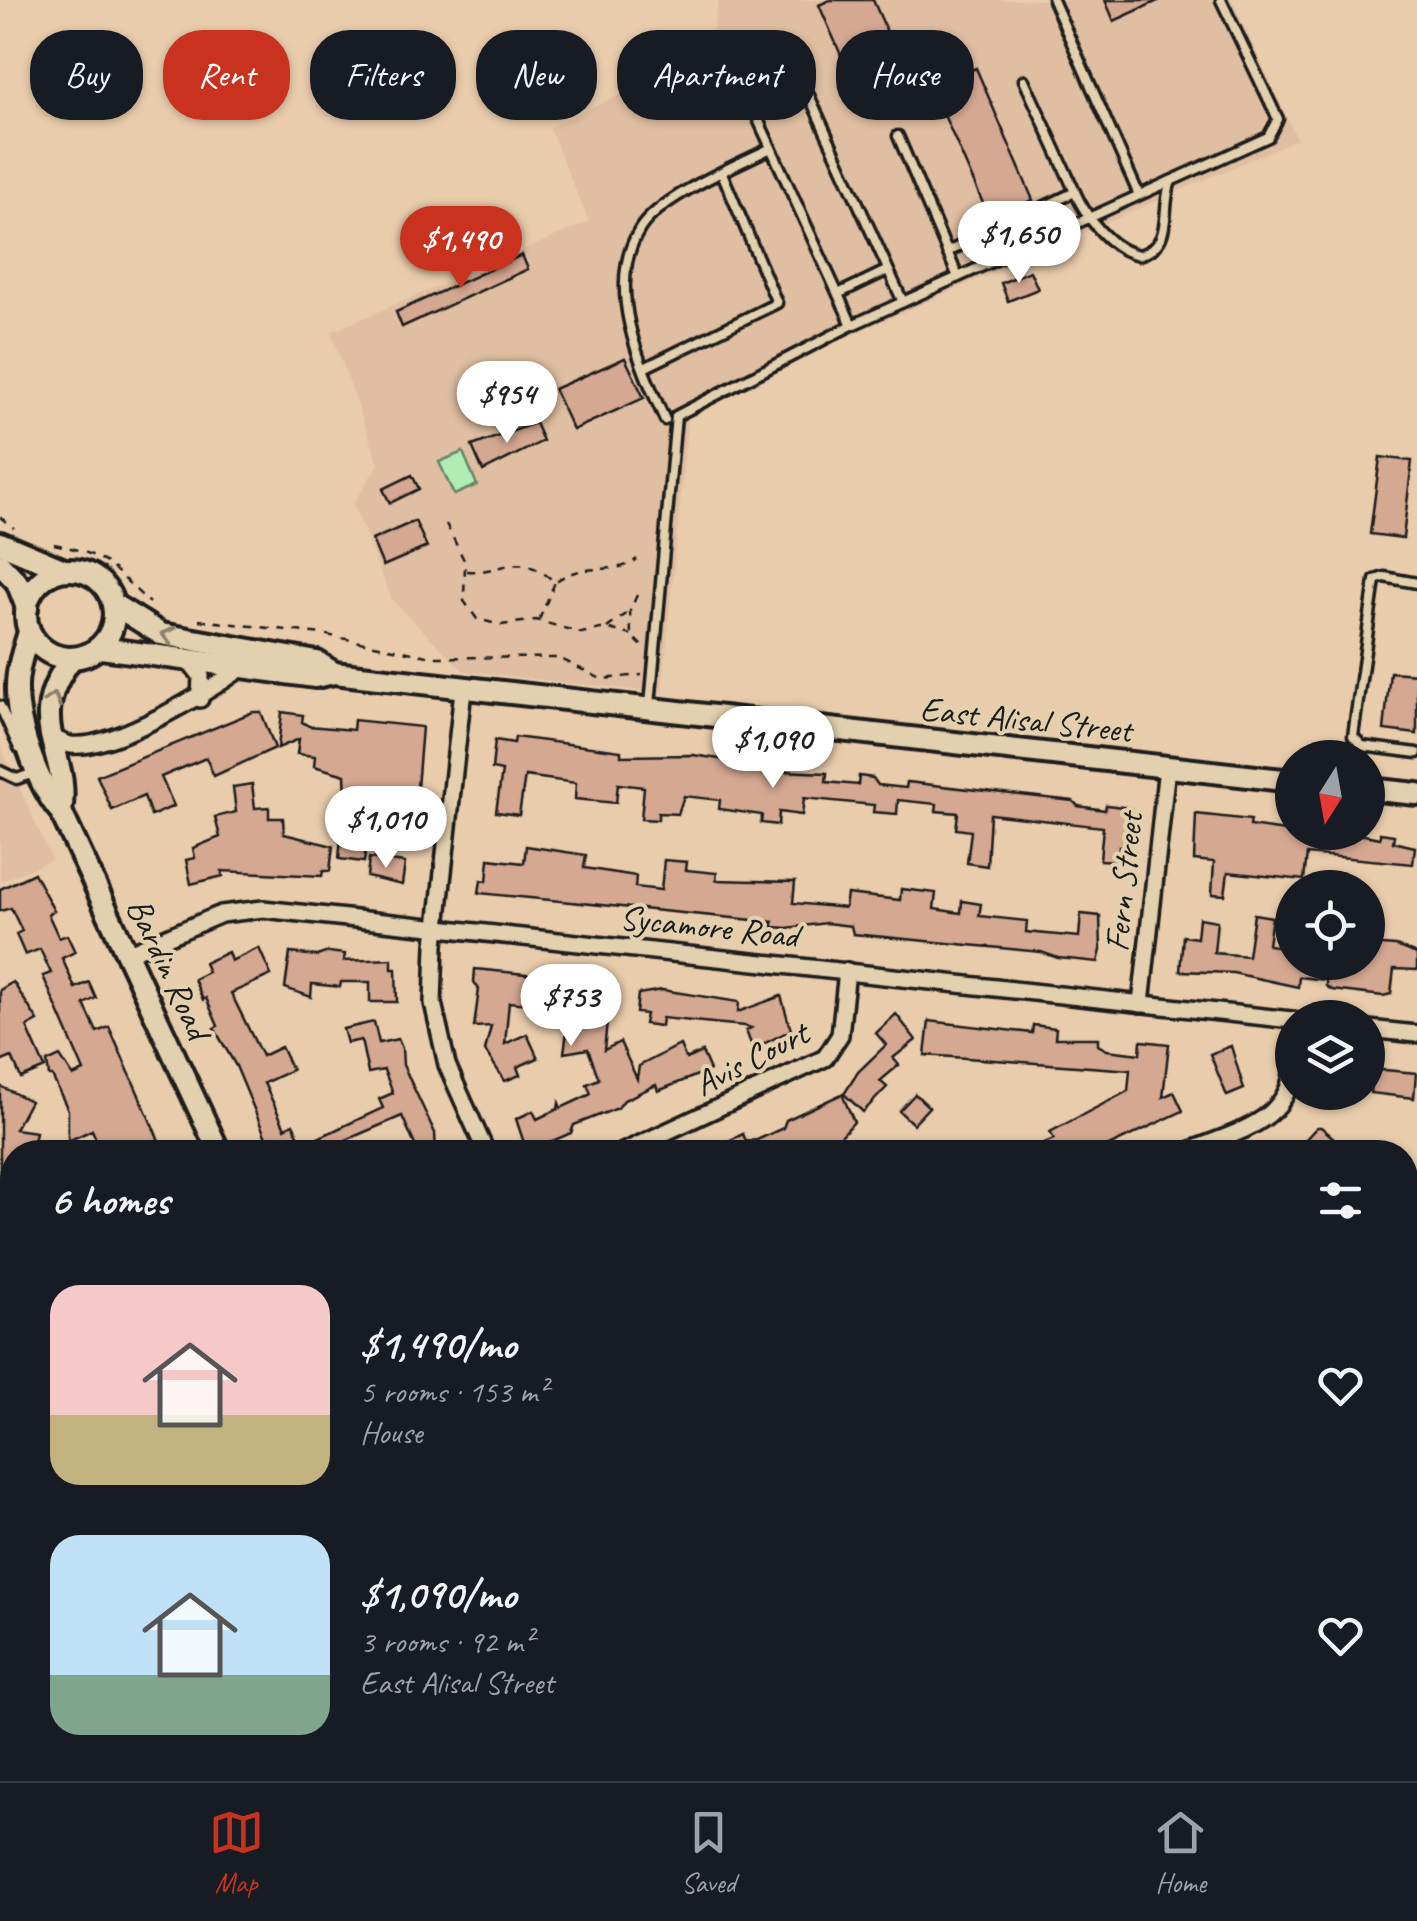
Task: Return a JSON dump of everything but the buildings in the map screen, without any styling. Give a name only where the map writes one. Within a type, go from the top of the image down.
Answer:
[{"type":"street","points":[[0,564],[17,582],[27,608],[29,632],[42,647],[72,658],[100,648],[110,634],[113,604],[96,580],[64,570],[8,536]]},
{"type":"street","points":[[27,608],[45,578],[64,570]]},
{"type":"street","name":"East Alisal Street","points":[[113,604],[162,634],[317,662],[334,673]]},
{"type":"street","name":"Bardin Road","points":[[29,632],[19,669],[18,704],[55,803],[212,1140]]},
{"type":"street","name":"East Alisal Street","points":[[100,648],[315,677],[334,673],[1275,779]]},
{"type":"street","name":"Bardin Road","points":[[55,803],[64,796],[49,736],[53,694],[72,658]]},
{"type":"street","points":[[187,658],[201,676],[200,699]]},
{"type":"street","points":[[49,736],[70,745],[83,744],[200,699],[243,667]]},
{"type":"street","points":[[463,690],[432,986],[437,1034],[481,1140]]},
{"type":"street","name":"Fern Street","points":[[1141,1004],[1167,767]]},
{"type":"street","points":[[1385,790],[1417,794]]},
{"type":"street","name":"Sycamore Road","points":[[127,954],[207,918],[248,909],[1275,1018]]},
{"type":"street","name":"Avis Court","points":[[648,1140],[820,1062],[840,1034],[847,971]]},
{"type":"street","points":[[1385,1031],[1417,1034]]},
{"type":"street","points":[[1213,1140],[1275,1110]]},
{"type":"lane","points":[[1053,0],[1139,196]]},
{"type":"lane","points":[[650,710],[676,416],[903,302],[1268,138],[1278,119],[1222,0]]},
{"type":"lane","points":[[852,326],[741,82],[792,58],[903,302]]},
{"type":"lane","points":[[1024,80],[1087,219],[1130,254],[1150,252],[1165,234],[1164,200],[1171,181]]},
{"type":"lane","points":[[898,136],[958,277]]},
{"type":"lane","points":[[666,420],[632,335],[623,276],[640,227],[685,191],[771,148]]},
{"type":"lane","points":[[644,368],[777,303],[722,173]]},
{"type":"lane","points":[[948,252],[1075,192]]},
{"type":"lane","points":[[838,294],[888,270]]},
{"type":"lane","points":[[1417,583],[1384,577],[1375,580],[1353,736],[1362,746],[1417,754]]},
{"type":"lane","points":[[0,706],[31,774],[55,803]]},
{"type":"lane","points":[[0,772],[17,778],[31,774]]},
{"type":"path","points":[[0,518],[8,536]]},
{"type":"path","points":[[446,524],[465,571],[464,601],[477,619],[501,626],[539,621],[581,633],[606,628],[630,611]]},
{"type":"path","points":[[41,541],[99,556],[114,565],[156,609]]},
{"type":"path","points":[[539,621],[554,582],[578,569],[625,566],[637,559]]},
{"type":"path","points":[[465,571],[483,571],[510,562],[533,566],[554,582]]},
{"type":"path","points":[[631,636],[630,611],[637,595]]},
{"type":"path","points":[[186,618],[322,634],[432,657],[559,658],[602,679],[653,673]]},
{"type":"path","points":[[606,628],[631,636],[654,657]]},
{"type":"shaded area","points":[[719,0],[1232,0],[1297,139],[689,406],[662,693],[464,671],[392,600],[353,504],[379,464],[331,332],[589,222],[549,127],[564,120],[597,120],[597,105],[617,96],[617,120],[816,120],[816,30],[713,30]]},
{"type":"shaded area","points":[[0,745],[52,860],[0,881]]},
{"type":"green space","points":[[463,452],[477,485],[454,495],[439,462]]}]
